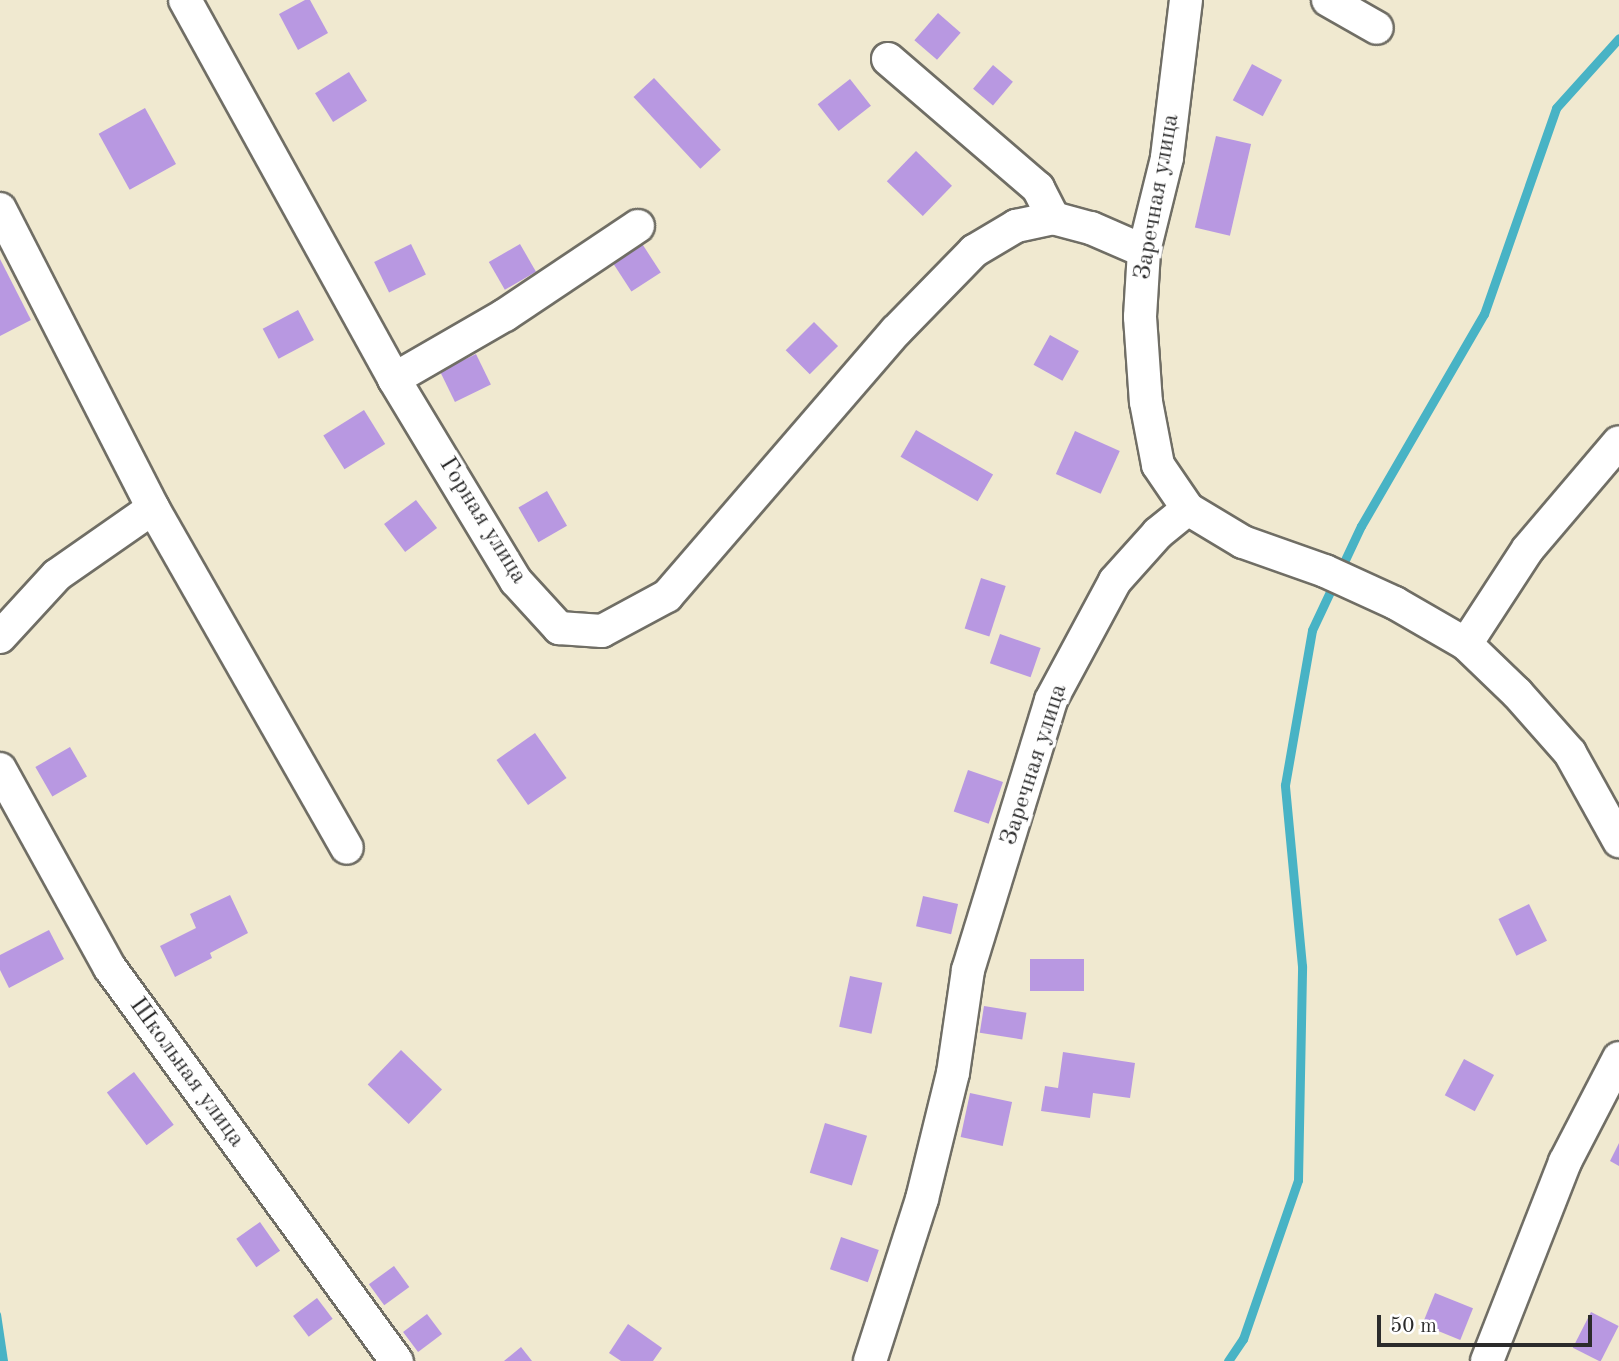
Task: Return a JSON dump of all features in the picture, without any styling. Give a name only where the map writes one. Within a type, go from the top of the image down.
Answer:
[{"type":"street","name":"Горная улица","points":[[185,0],[394,379],[516,581],[559,628],[602,631],[667,596],[897,331],[974,251],[1016,226],[1053,218],[1091,228],[1144,251]]},
{"type":"street","name":"Заречная улица","points":[[870,1361],[929,1174],[953,1073],[968,970],[1051,700],[1115,581],[1158,533],[1188,509],[1158,466],[1146,402],[1140,317],[1144,251],[1167,158],[1186,0]]},
{"type":"street","points":[[1328,0],[1377,29]]},
{"type":"street","points":[[888,59],[1038,188],[1053,218]]},
{"type":"street","points":[[0,209],[153,508],[347,848]]},
{"type":"street","points":[[394,379],[505,315],[638,226]]},
{"type":"street","points":[[1466,644],[1528,549],[1619,442]]},
{"type":"street","points":[[0,637],[57,575],[153,508]]},
{"type":"street","points":[[1188,509],[1243,542],[1325,570],[1395,603],[1466,644],[1517,693],[1570,753],[1619,841]]},
{"type":"street","name":"Школьная улица","points":[[0,769],[110,968],[397,1361]]},
{"type":"street","points":[[1487,1361],[1565,1162],[1619,1058]]},
{"type":"water","points":[[0,1312],[1,1314],[8,1361],[0,1361]]},
{"type":"building","points":[[310,0],[328,33],[298,50],[279,14]]},
{"type":"building","points":[[938,13],[961,33],[937,60],[914,40]]},
{"type":"building","points":[[1252,64],[1282,80],[1263,116],[1233,100]]},
{"type":"building","points":[[993,65],[1013,82],[993,105],[973,89]]},
{"type":"building","points":[[349,72],[367,101],[333,122],[315,93]]},
{"type":"building","points":[[654,78],[721,150],[700,169],[634,97]]},
{"type":"building","points":[[850,79],[871,106],[839,131],[818,104]]},
{"type":"building","points":[[145,108],[176,164],[130,190],[99,134]]},
{"type":"building","points":[[1216,136],[1251,144],[1230,236],[1195,228]]},
{"type":"building","points":[[916,151],[952,186],[923,216],[887,181]]},
{"type":"building","points":[[639,239],[661,273],[631,292],[610,258]]},
{"type":"building","points":[[411,244],[426,275],[389,293],[374,262]]},
{"type":"building","points":[[520,244],[536,272],[505,290],[489,262]]},
{"type":"building","points":[[0,259],[31,320],[0,336]]},
{"type":"building","points":[[298,310],[314,340],[279,359],[263,329]]},
{"type":"building","points":[[814,322],[838,346],[810,374],[786,350]]},
{"type":"building","points":[[1050,335],[1079,351],[1062,381],[1034,365]]},
{"type":"building","points":[[476,354],[491,385],[455,402],[440,372]]},
{"type":"building","points":[[364,410],[385,444],[344,469],[323,435]]},
{"type":"building","points":[[916,430],[993,475],[978,501],[900,457]]},
{"type":"building","points":[[1075,431],[1120,451],[1101,494],[1056,474]]},
{"type":"building","points":[[547,491],[567,526],[538,542],[518,507]]},
{"type":"building","points":[[416,500],[437,528],[405,552],[384,524]]},
{"type":"building","points":[[981,578],[1006,586],[989,636],[965,628]]},
{"type":"building","points":[[1000,634],[1041,648],[1031,677],[990,663]]},
{"type":"building","points":[[535,733],[567,778],[528,805],[496,760]]},
{"type":"building","points":[[70,747],[87,776],[52,796],[35,767]]},
{"type":"building","points":[[968,770],[1003,782],[989,824],[954,812]]},
{"type":"building","points":[[230,895],[248,933],[210,953],[212,958],[175,977],[160,946],[196,928],[190,914]]},
{"type":"building","points":[[923,896],[958,904],[951,934],[916,926]]},
{"type":"building","points":[[1529,904],[1547,941],[1516,956],[1498,919]]},
{"type":"building","points":[[49,930],[64,959],[9,988],[0,970],[0,955]]},
{"type":"building","points":[[1030,959],[1084,959],[1084,991],[1030,991]]},
{"type":"building","points":[[850,976],[882,983],[871,1034],[839,1027]]},
{"type":"building","points":[[984,1006],[1026,1013],[1022,1039],[980,1033]]},
{"type":"building","points":[[401,1050],[442,1090],[409,1124],[368,1085]]},
{"type":"building","points":[[1063,1052],[1135,1063],[1130,1098],[1093,1093],[1090,1118],[1041,1111],[1045,1086],[1058,1088]]},
{"type":"building","points":[[1464,1059],[1494,1075],[1475,1111],[1445,1095]]},
{"type":"building","points":[[134,1072],[174,1125],[147,1145],[107,1092]]},
{"type":"building","points":[[970,1093],[1012,1102],[1003,1146],[961,1137]]},
{"type":"building","points":[[825,1123],[867,1136],[852,1186],[810,1173]]},
{"type":"building","points":[[1619,1143],[1619,1166],[1610,1161]]},
{"type":"building","points":[[260,1222],[280,1251],[256,1267],[236,1239]]},
{"type":"building","points":[[841,1237],[879,1250],[868,1282],[830,1269]]},
{"type":"building","points":[[394,1266],[409,1287],[384,1305],[369,1284]]},
{"type":"building","points":[[1435,1293],[1473,1308],[1460,1340],[1422,1325]]},
{"type":"building","points":[[317,1298],[333,1319],[309,1337],[293,1316]]},
{"type":"building","points":[[1591,1312],[1619,1326],[1601,1361],[1573,1348]]},
{"type":"building","points":[[427,1314],[442,1334],[418,1352],[403,1332]]},
{"type":"building","points":[[628,1324],[662,1348],[653,1361],[621,1361],[609,1353]]},
{"type":"building","points":[[521,1347],[532,1361],[504,1361]]},
{"type":"waterway","points":[[1228,1361],[1243,1339],[1298,1180],[1302,966],[1285,785],[1312,630],[1361,526],[1484,314],[1556,108],[1619,38]]}]
